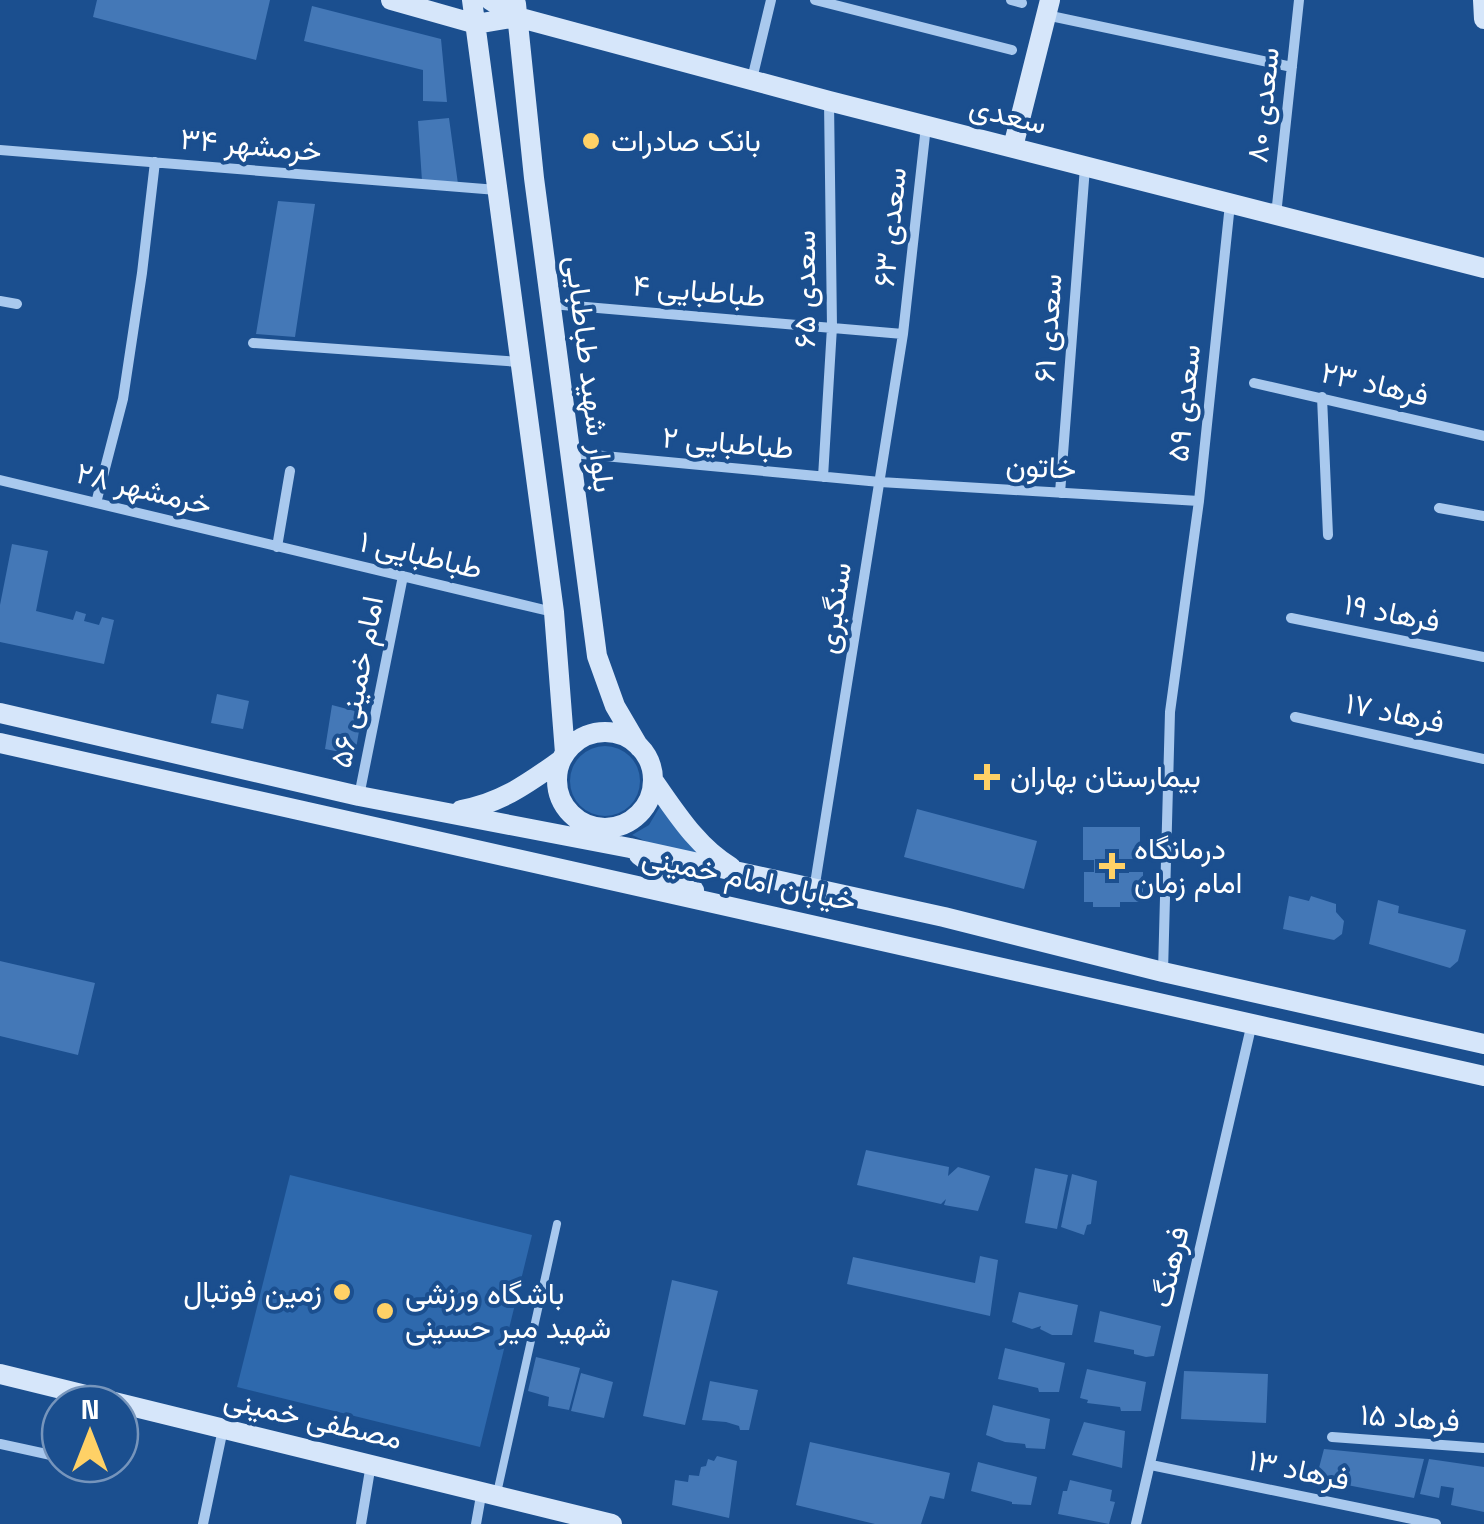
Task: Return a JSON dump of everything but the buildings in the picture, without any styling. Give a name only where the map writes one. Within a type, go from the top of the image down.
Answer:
[{"type":"main road","points":[[390,0],[476,24],[516,8]]},
{"type":"main road","points":[[472,0],[554,612],[563,757],[556,775],[564,805],[589,830],[630,848],[667,876],[721,903]]},
{"type":"main road","points":[[490,0],[516,8]]},
{"type":"main road","points":[[1483,0],[1484,20]]},
{"type":"main road","points":[[1013,147],[1048,7]]},
{"type":"main road","name":"سعدی","points":[[516,8],[829,101],[1484,268]]},
{"type":"main road","name":"بلوار شهید طباطبایی","points":[[516,8],[596,656],[614,706],[640,746]]},
{"type":"main road","name":"خیابان امام خمینی","points":[[0,713],[359,796],[448,813],[589,830],[630,848],[1484,1044]]},
{"type":"main road","points":[[448,813],[487,806],[508,797],[563,757],[576,741],[609,732],[626,736],[640,746],[653,780],[683,822],[718,859],[746,875]]},
{"type":"main road","name":"خیابان امام خمینی","points":[[0,743],[1484,1076]]},
{"type":"main road","points":[[532,864],[589,830],[621,825],[644,808],[653,780]]},
{"type":"main road","name":"مصطفی خمینی","points":[[0,1374],[40,1386]]},
{"type":"main road","name":"مصطفی خمینی","points":[[140,1410],[612,1524]]},
{"type":"street","points":[[752,79],[771,0]]},
{"type":"street","points":[[816,0],[1012,50]]},
{"type":"street","name":"سعدی ۸۰","points":[[1276,215],[1299,0]]},
{"type":"street","points":[[1048,7],[1292,67]]},
{"type":"street","name":"سعدی ۶۵","points":[[823,477],[832,328],[829,101]]},
{"type":"street","name":"سعدی ۶۳","points":[[903,334],[926,126]]},
{"type":"street","name":"خرمشهر ۳۴","points":[[0,150],[498,190]]},
{"type":"street","points":[[96,503],[122,398],[155,162]]},
{"type":"street","name":"سعدی ۶۱","points":[[1060,493],[1085,166]]},
{"type":"street","name":"سعدی ۵۹","points":[[1163,972],[1170,712],[1199,501],[1230,204]]},
{"type":"street","points":[[0,301],[17,304]]},
{"type":"street","name":"طباطبایی ۴","points":[[551,304],[903,334]]},
{"type":"street","name":"سنگبری","points":[[814,890],[903,334]]},
{"type":"street","points":[[253,344],[521,362]]},
{"type":"street","name":"فرهاد ۲۳","points":[[1254,382],[1484,436]]},
{"type":"street","points":[[1322,397],[1328,535]]},
{"type":"street","name":"طباطبایی ۲","points":[[572,453],[880,482]]},
{"type":"street","points":[[276,548],[290,472]]},
{"type":"street","name":"خرمشهر ۲۸","points":[[0,480],[276,548]]},
{"type":"street","name":"خاتون","points":[[880,482],[1199,501]]},
{"type":"street","points":[[1439,508],[1484,516]]},
{"type":"street","name":"طباطبایی ۱","points":[[276,548],[554,612]]},
{"type":"street","name":"امام خمینی ۵۶","points":[[359,796],[403,576]]},
{"type":"street","name":"فرهاد ۱۹","points":[[1290,618],[1484,657]]},
{"type":"street","name":"فرهاد ۱۷","points":[[1295,717],[1484,758]]},
{"type":"street","name":"فرهنگ","points":[[1136,1524],[1252,1022]]},
{"type":"street","points":[[202,1524],[224,1428]]},
{"type":"street","name":"فرهاد ۱۵","points":[[1332,1437],[1484,1448]]},
{"type":"street","points":[[0,1444],[40,1453]]},
{"type":"street","points":[[361,1524],[371,1463]]},
{"type":"street","name":"فرهاد ۱۳","points":[[1151,1465],[1436,1524]]},
{"type":"street","points":[[476,1524],[489,1492]]},
{"type":"lane","points":[[489,1492],[557,1224]]},
{"type":"shaded area","points":[[605,746],[630,756],[640,781],[630,806],[605,816],[580,806],[570,781],[580,756]]},
{"type":"shaded area","points":[[662,803],[699,856],[669,852],[632,835],[649,825]]},
{"type":"shaded area","name":"باشگاه ورزشی شهید میر حسینی","points":[[290,1175],[532,1235],[480,1447],[237,1387]]},
{"type":"place","name":"بانک صادرات","points":[[591,141]]},
{"type":"place","name":"بیمارستان بهاران","points":[[987,777]]},
{"type":"place","name":"درمانگاه امام زمان","points":[[1112,866]]},
{"type":"place","name":"زمین فوتبال","points":[[342,1292]]},
{"type":"place","name":"باشگاه ورزشی شهید میر حسینی","points":[[385,1311]]}]
